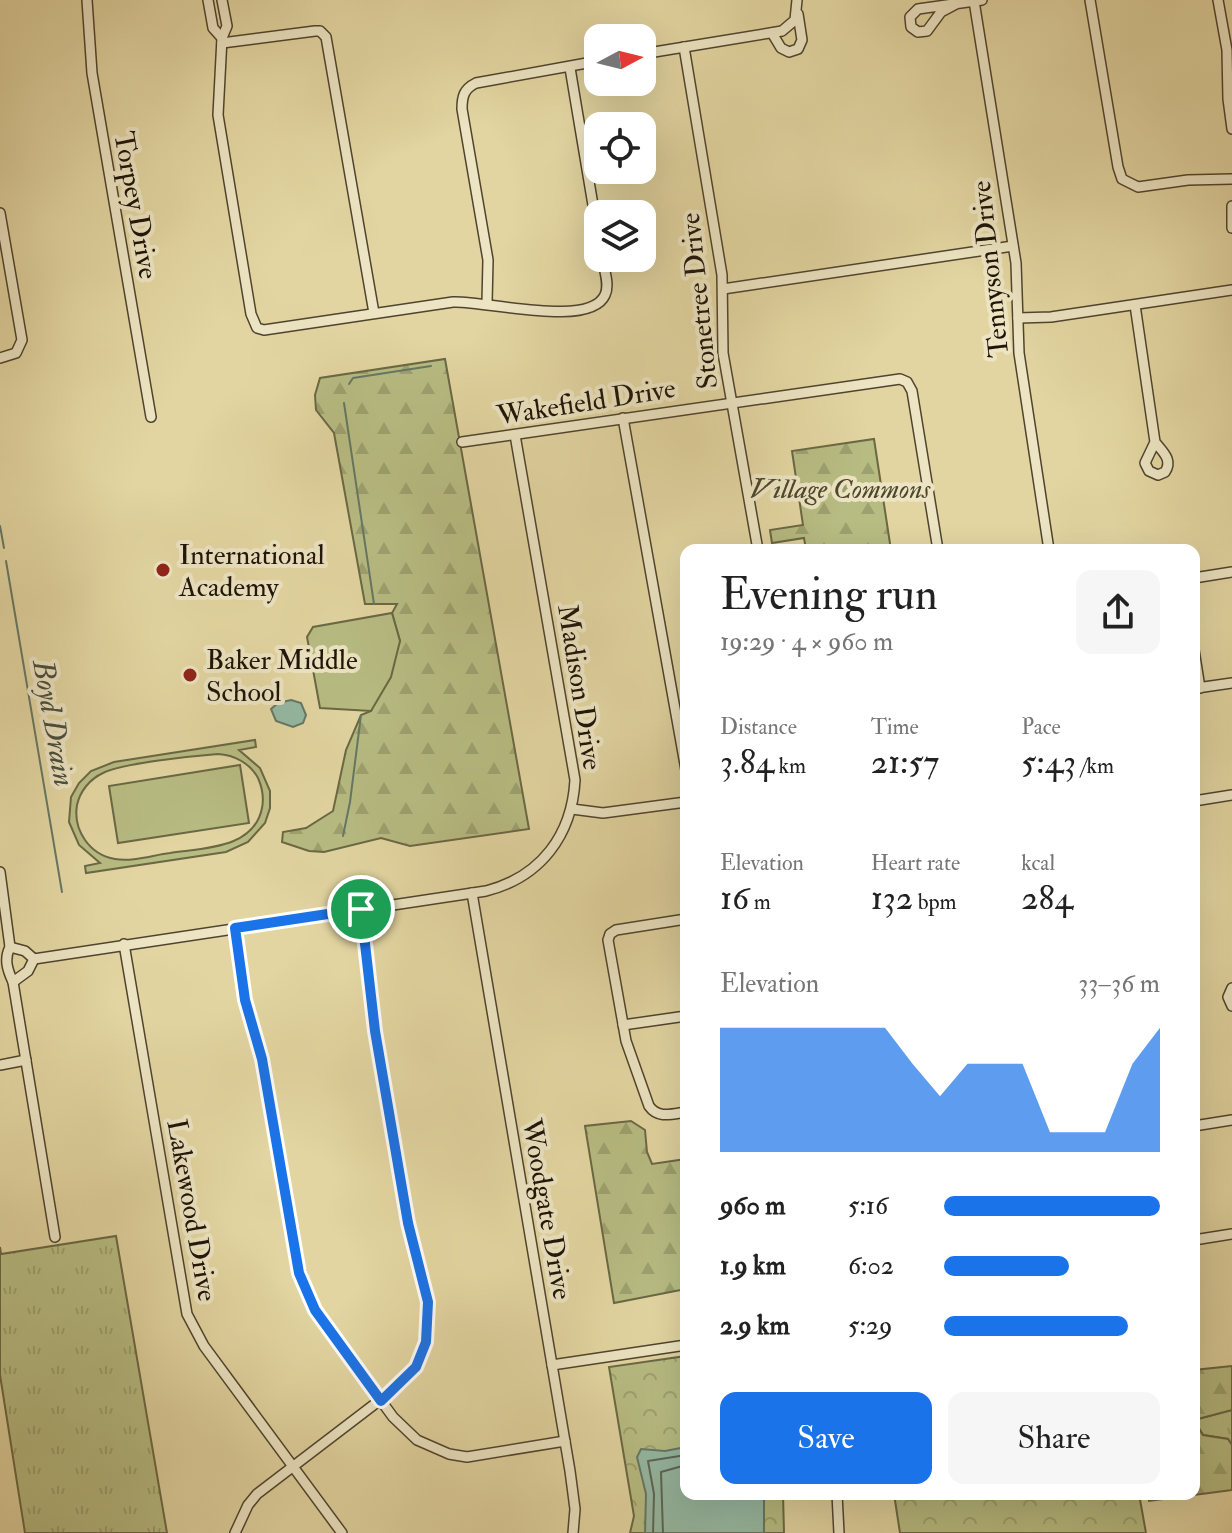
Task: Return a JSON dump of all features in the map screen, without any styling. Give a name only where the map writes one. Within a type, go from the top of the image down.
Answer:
[{"type":"street","name":"Torpey Drive","points":[[87,0],[92,73],[151,417]]},
{"type":"street","points":[[208,0],[213,28],[222,40]]},
{"type":"street","points":[[222,0],[227,26],[222,40],[218,115],[251,314],[257,328],[264,330],[453,302],[559,312],[589,307],[604,297],[607,289],[604,272]]},
{"type":"street","points":[[772,33],[781,48],[789,52],[798,49],[802,40],[797,0]]},
{"type":"street","points":[[1090,0],[1122,179],[1138,187],[1188,180],[1232,179]]},
{"type":"street","points":[[1218,0],[1227,57],[1232,129]]},
{"type":"street","name":"Tennyson Drive","points":[[956,4],[941,12],[927,31],[918,32],[911,27],[910,17],[918,9],[978,1],[1018,283],[1019,353],[1048,544]]},
{"type":"street","points":[[656,52],[772,33],[790,26],[798,13]]},
{"type":"street","points":[[222,40],[315,31],[326,37],[374,313]]},
{"type":"street","name":"Stonetree Drive","points":[[684,47],[723,289],[722,345],[757,544]]},
{"type":"street","points":[[487,303],[489,273],[462,109],[465,91],[476,83],[584,64]]},
{"type":"street","points":[[570,68],[592,200]]},
{"type":"street","points":[[1232,206],[1232,228]]},
{"type":"street","points":[[0,213],[21,332],[19,349],[13,355],[0,358]]},
{"type":"street","points":[[723,289],[1013,246]]},
{"type":"street","points":[[1018,318],[1039,319],[1232,290]]},
{"type":"street","points":[[1135,305],[1155,442]]},
{"type":"street","name":"Wakefield Drive","points":[[462,442],[891,380],[907,382],[912,391],[937,544]]},
{"type":"street","points":[[623,418],[680,736]]},
{"type":"street","name":"Madison Drive","points":[[34,959],[472,893],[515,881],[539,864],[557,843],[572,809],[575,780],[515,435]]},
{"type":"street","points":[[1200,577],[1232,572]]},
{"type":"street","points":[[1200,688],[1232,683]]},
{"type":"street","points":[[1200,800],[1232,795]]},
{"type":"street","points":[[572,809],[603,813],[680,803]]},
{"type":"street","points":[[0,872],[10,947],[6,955],[7,964],[13,982],[55,1237]]},
{"type":"street","name":"Woodgate Drive","points":[[472,893],[565,1441],[575,1509],[573,1533]]},
{"type":"street","points":[[235,1533],[241,1517],[257,1494],[381,1401],[416,1367],[426,1342],[428,1302],[408,1223],[380,1060],[361,909]]},
{"type":"street","points":[[680,920],[619,930],[610,934],[608,944],[630,1052],[652,1110],[662,1115],[680,1113]]},
{"type":"street","points":[[235,928],[245,1000],[262,1059],[299,1273],[315,1310],[381,1401],[405,1431],[417,1440],[449,1454],[487,1455],[565,1441]]},
{"type":"street","name":"Lakewood Drive","points":[[124,944],[187,1314],[204,1346],[342,1533]]},
{"type":"street","points":[[10,947],[25,951],[34,959],[28,971],[13,982]]},
{"type":"street","points":[[1232,988],[1228,997],[1232,1006]]},
{"type":"street","points":[[623,1025],[680,1017]]},
{"type":"street","points":[[0,1065],[26,1060]]},
{"type":"street","points":[[1200,1125],[1232,1120]]},
{"type":"street","points":[[1200,1239],[1232,1234]]},
{"type":"street","points":[[552,1365],[680,1346]]},
{"type":"street","points":[[837,1500],[839,1533]]},
{"type":"green space","points":[[445,359],[529,829],[410,846],[381,838],[324,852],[309,851],[282,842],[283,832],[306,828],[333,811],[346,750],[361,715],[371,711],[400,641],[392,613],[397,604],[365,604],[334,433],[316,410],[315,395],[320,378]]},
{"type":"green space","name":"Village Commons","points":[[874,439],[890,544],[805,544],[804,538],[772,543],[770,530],[803,525],[792,451]]},
{"type":"green space","points":[[392,613],[400,641],[391,677],[371,711],[320,708],[307,637],[313,627]]},
{"type":"green space","points":[[255,740],[256,747],[239,750],[260,768],[270,791],[270,808],[265,823],[248,842],[226,852],[86,873],[85,866],[100,863],[79,845],[69,822],[71,797],[91,771],[114,762]],"holes":[[[224,755],[236,758],[251,768],[262,793],[262,808],[257,822],[238,839],[212,847],[122,860],[98,852],[83,836],[77,819],[78,800],[83,790],[98,776],[113,769],[142,763]]]},
{"type":"green space","points":[[240,765],[249,823],[118,843],[109,786]]},
{"type":"green space","points":[[631,1121],[645,1130],[647,1152],[652,1164],[680,1160],[680,1290],[614,1303],[585,1126]]},
{"type":"green space","points":[[116,1236],[167,1533],[25,1533],[0,1375],[0,1247],[1,1254]]},
{"type":"green space","points":[[680,1357],[680,1500],[783,1500],[784,1533],[630,1533],[634,1516],[609,1367]]},
{"type":"green space","points":[[1232,1366],[1232,1410],[1200,1418],[1200,1369]]},
{"type":"green space","points":[[1232,1410],[1232,1445],[1228,1439],[1203,1435],[1200,1418]]},
{"type":"green space","points":[[1200,1430],[1203,1435],[1228,1439],[1232,1445],[1232,1490],[1200,1494]]},
{"type":"green space","points":[[895,1500],[1140,1500],[1146,1533],[900,1533]]},
{"type":"water","points":[[291,700],[301,703],[306,715],[303,723],[293,727],[276,721],[271,709],[278,703]]},
{"type":"water","points":[[680,1448],[680,1500],[764,1500],[764,1533],[645,1533],[646,1494],[637,1457],[641,1449],[665,1451]]},
{"type":"waterway","points":[[349,384],[353,378],[431,366]]},
{"type":"waterway","points":[[344,403],[374,604]]},
{"type":"waterway","name":"Boyd Drain","points":[[0,526],[4,548]]},
{"type":"waterway","name":"Boyd Drain","points":[[6,561],[62,892]]},
{"type":"waterway","points":[[343,836],[361,715]]},
{"type":"place","name":"International Academy","points":[[163,570]]},
{"type":"place","name":"Baker Middle School","points":[[190,675]]},
{"type":"route","points":[[361,909],[375,1031],[408,1223],[425,1283],[429,1324],[416,1367],[381,1401],[315,1310],[299,1273],[262,1059],[245,1000],[235,928],[361,909]]}]
